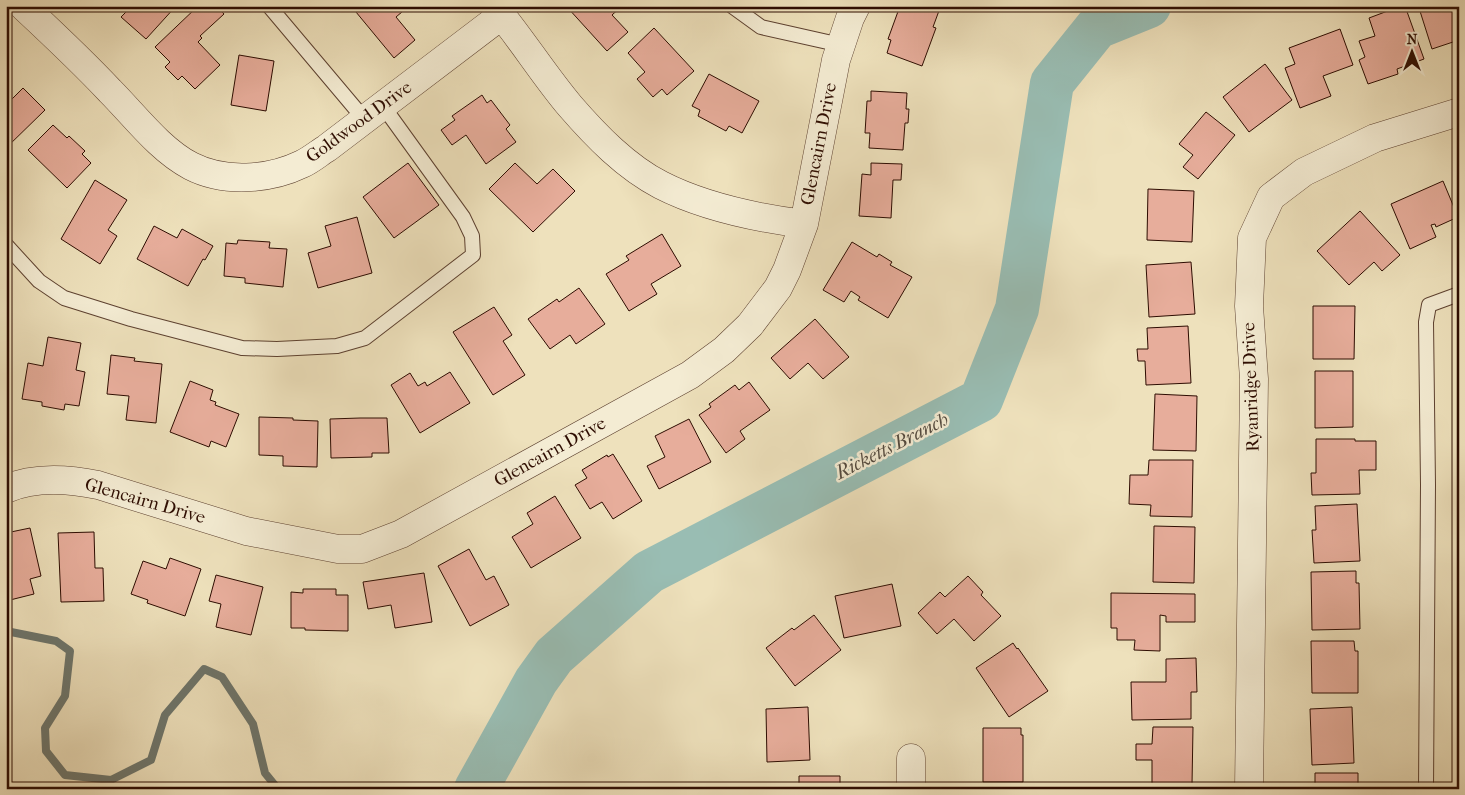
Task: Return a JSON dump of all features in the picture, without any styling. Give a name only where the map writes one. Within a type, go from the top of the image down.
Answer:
[{"type":"street","name":"Goldwood Drive","points":[[23,6],[78,57],[165,147],[191,166],[219,175],[244,177],[274,174],[302,164],[327,148],[374,113],[498,11]]},
{"type":"street","name":"Glencairn Drive","points":[[6,489],[30,483],[62,479],[76,480],[98,485],[246,531],[338,549],[362,549],[401,534],[690,375],[724,350],[750,325],[778,288],[787,270],[804,224],[836,60],[856,6]]},
{"type":"street","points":[[498,11],[570,106],[619,157],[660,185],[680,194],[762,217],[804,224]]},
{"type":"street","name":"Ryanridge Drive","points":[[1249,789],[1254,379],[1249,306],[1252,238],[1271,197],[1304,172],[1375,138],[1459,112]]},
{"type":"street","points":[[910,789],[911,758]]},
{"type":"lane","points":[[6,245],[39,280],[64,298],[131,319],[242,348],[277,349],[337,346],[365,338],[473,256],[472,236],[463,217],[374,113],[269,6]]},
{"type":"lane","points":[[732,6],[762,28],[841,45]]},
{"type":"lane","points":[[1426,789],[1428,485],[1426,322],[1429,305],[1459,294]]},
{"type":"building","points":[[123,6],[176,6],[146,39],[121,17],[128,10]]},
{"type":"building","points":[[198,6],[217,6],[224,14],[200,36],[202,38],[198,42],[220,65],[195,89],[182,76],[178,80],[165,67],[170,62],[155,47]]},
{"type":"building","points":[[351,6],[409,6],[396,17],[415,40],[394,58]]},
{"type":"building","points":[[568,6],[622,6],[612,15],[628,32],[607,51]]},
{"type":"building","points":[[900,6],[934,6],[940,8],[933,27],[936,28],[922,66],[887,53],[891,40],[888,39]]},
{"type":"building","points":[[1405,6],[1424,59],[1397,69],[1398,74],[1368,84],[1359,60],[1365,57],[1359,41],[1375,36],[1369,18]]},
{"type":"building","points":[[1422,6],[1459,6],[1459,40],[1432,49],[1419,8]]},
{"type":"building","points":[[654,28],[694,71],[667,95],[662,89],[653,97],[637,79],[645,72],[628,53]]},
{"type":"building","points":[[1340,29],[1353,65],[1323,76],[1331,96],[1300,108],[1285,68],[1295,64],[1289,48]]},
{"type":"building","points":[[239,55],[274,61],[266,111],[231,105]]},
{"type":"building","points":[[1265,64],[1292,100],[1249,132],[1223,97]]},
{"type":"building","points":[[709,74],[759,101],[742,133],[729,126],[726,131],[698,116],[700,110],[692,106]]},
{"type":"building","points":[[23,88],[45,110],[6,148],[6,103]]},
{"type":"building","points":[[871,91],[907,93],[906,109],[909,109],[908,123],[905,123],[903,150],[869,148],[870,133],[865,133],[867,101],[871,101]]},
{"type":"building","points":[[482,95],[487,103],[491,100],[510,125],[506,129],[516,142],[486,164],[466,135],[452,145],[441,130],[455,120],[452,116]]},
{"type":"building","points":[[1206,112],[1235,135],[1198,179],[1183,167],[1193,155],[1179,144]]},
{"type":"building","points":[[53,125],[67,138],[69,136],[85,151],[82,154],[91,163],[67,188],[28,150]]},
{"type":"building","points":[[408,163],[439,205],[394,238],[363,197]]},
{"type":"building","points":[[515,163],[537,184],[553,169],[575,191],[533,232],[489,189]]},
{"type":"building","points":[[871,163],[902,164],[901,180],[893,180],[891,218],[859,216],[862,174],[871,175]]},
{"type":"building","points":[[95,180],[127,200],[108,230],[117,236],[100,264],[61,239]]},
{"type":"building","points":[[1443,181],[1458,217],[1436,227],[1435,224],[1431,225],[1436,237],[1410,249],[1391,204]]},
{"type":"building","points":[[1148,189],[1194,191],[1192,242],[1147,240]]},
{"type":"building","points":[[1360,211],[1400,255],[1382,271],[1374,262],[1349,285],[1317,251]]},
{"type":"building","points":[[357,217],[372,273],[318,288],[308,253],[331,246],[325,226]]},
{"type":"building","points":[[154,226],[177,238],[182,229],[213,246],[205,260],[203,259],[188,286],[137,259]]},
{"type":"building","points":[[662,234],[681,266],[651,284],[657,294],[629,311],[606,274],[629,260],[626,256]]},
{"type":"building","points":[[238,240],[270,242],[269,248],[287,249],[283,287],[245,283],[245,278],[224,276],[226,243],[237,244]]},
{"type":"building","points":[[852,242],[877,257],[879,254],[892,262],[890,265],[912,277],[888,318],[858,300],[860,297],[851,291],[844,302],[823,290]]},
{"type":"building","points":[[1191,262],[1195,314],[1149,317],[1146,265]]},
{"type":"building","points":[[579,288],[605,324],[576,344],[570,335],[550,349],[528,319],[557,299],[559,302]]},
{"type":"building","points":[[1313,306],[1355,306],[1354,359],[1313,359]]},
{"type":"building","points":[[494,307],[512,335],[503,341],[525,375],[493,395],[453,332]]},
{"type":"building","points":[[815,319],[849,357],[823,379],[808,363],[790,379],[771,358]]},
{"type":"building","points":[[1188,326],[1191,383],[1146,385],[1145,361],[1138,361],[1137,349],[1148,349],[1147,328]]},
{"type":"building","points":[[48,337],[81,343],[76,370],[85,372],[79,406],[65,404],[64,410],[42,406],[42,402],[22,399],[28,363],[43,366]]},
{"type":"building","points":[[111,355],[135,358],[134,361],[162,364],[156,423],[126,420],[129,396],[107,394]]},
{"type":"building","points":[[1315,371],[1353,371],[1353,427],[1315,428]]},
{"type":"building","points":[[450,372],[470,403],[420,433],[391,385],[410,373],[418,386],[425,382],[427,386]]},
{"type":"building","points":[[190,381],[213,390],[210,400],[216,402],[215,405],[239,414],[226,447],[211,441],[209,447],[170,432]]},
{"type":"building","points":[[749,382],[770,410],[740,431],[745,439],[726,453],[699,415],[711,407],[709,404],[735,385],[739,390]]},
{"type":"building","points":[[1155,394],[1197,396],[1196,451],[1153,450]]},
{"type":"building","points":[[259,417],[318,421],[317,467],[283,466],[283,456],[259,455]]},
{"type":"building","points":[[387,418],[389,453],[372,453],[372,457],[331,458],[330,419]]},
{"type":"building","points":[[689,419],[711,462],[659,489],[647,466],[665,457],[655,436]]},
{"type":"building","points":[[1316,439],[1376,441],[1376,470],[1359,470],[1360,494],[1312,495],[1311,473],[1316,473]]},
{"type":"building","points":[[613,454],[642,501],[613,519],[602,502],[590,509],[575,485],[587,478],[582,470],[607,455],[608,457]]},
{"type":"building","points":[[1149,460],[1193,460],[1192,517],[1150,516],[1151,505],[1129,504],[1130,475],[1148,475]]},
{"type":"building","points":[[555,496],[581,538],[531,568],[512,537],[533,524],[527,513]]},
{"type":"building","points":[[1357,504],[1360,561],[1314,563],[1312,530],[1316,530],[1315,506]]},
{"type":"building","points":[[1154,526],[1195,527],[1194,583],[1153,582]]},
{"type":"building","points":[[30,528],[41,576],[30,579],[34,594],[10,600],[6,581],[6,533]]},
{"type":"building","points":[[94,532],[95,568],[103,568],[104,601],[61,602],[58,533]]},
{"type":"building","points":[[469,549],[486,580],[494,576],[509,605],[470,626],[438,566]]},
{"type":"building","points":[[170,558],[201,569],[185,616],[147,603],[148,600],[131,594],[143,561],[166,569]]},
{"type":"building","points":[[1356,571],[1356,583],[1359,583],[1360,629],[1312,630],[1311,572]]},
{"type":"building","points":[[424,573],[432,622],[395,628],[391,605],[368,609],[363,582]]},
{"type":"building","points":[[216,575],[263,587],[251,635],[216,627],[221,604],[209,601]]},
{"type":"building","points":[[968,576],[983,592],[981,595],[1001,616],[974,641],[954,619],[937,634],[918,613],[940,592],[945,597]]},
{"type":"building","points":[[892,584],[901,626],[844,638],[835,596]]},
{"type":"building","points":[[303,589],[336,589],[336,595],[348,595],[348,631],[291,628],[291,592],[303,593]]},
{"type":"building","points":[[1111,593],[1195,594],[1195,622],[1166,622],[1166,616],[1160,615],[1160,651],[1134,650],[1135,640],[1117,640],[1117,628],[1111,628]]},
{"type":"building","points":[[814,615],[841,650],[795,686],[766,648],[792,628],[794,630]]},
{"type":"building","points":[[1311,641],[1354,641],[1355,651],[1358,651],[1358,693],[1312,693]]},
{"type":"building","points":[[1013,643],[1048,691],[1009,717],[976,668]]},
{"type":"building","points":[[1196,658],[1197,692],[1191,692],[1191,719],[1132,720],[1131,682],[1166,682],[1166,659]]},
{"type":"building","points":[[808,707],[810,760],[767,762],[766,709]]},
{"type":"building","points":[[1352,707],[1354,763],[1312,765],[1310,709]]},
{"type":"building","points":[[1153,727],[1193,727],[1192,785],[1152,784],[1152,760],[1136,760],[1136,744],[1152,744]]},
{"type":"building","points":[[983,728],[1021,728],[1021,735],[1023,735],[1023,782],[983,782]]},
{"type":"building","points":[[1315,773],[1358,773],[1358,789],[1315,789]]},
{"type":"building","points":[[799,776],[840,776],[840,789],[799,789]]},
{"type":"waterway","name":"Ricketts Branch","points":[[476,789],[536,681],[554,656],[649,572],[981,400],[1017,309],[1052,83],[1097,27],[1149,6]]},
{"type":"waterway","points":[[6,631],[56,641],[70,651],[65,696],[45,728],[46,751],[65,775],[111,780],[151,760],[165,715],[204,669],[222,677],[253,724],[265,773],[278,789]]}]
